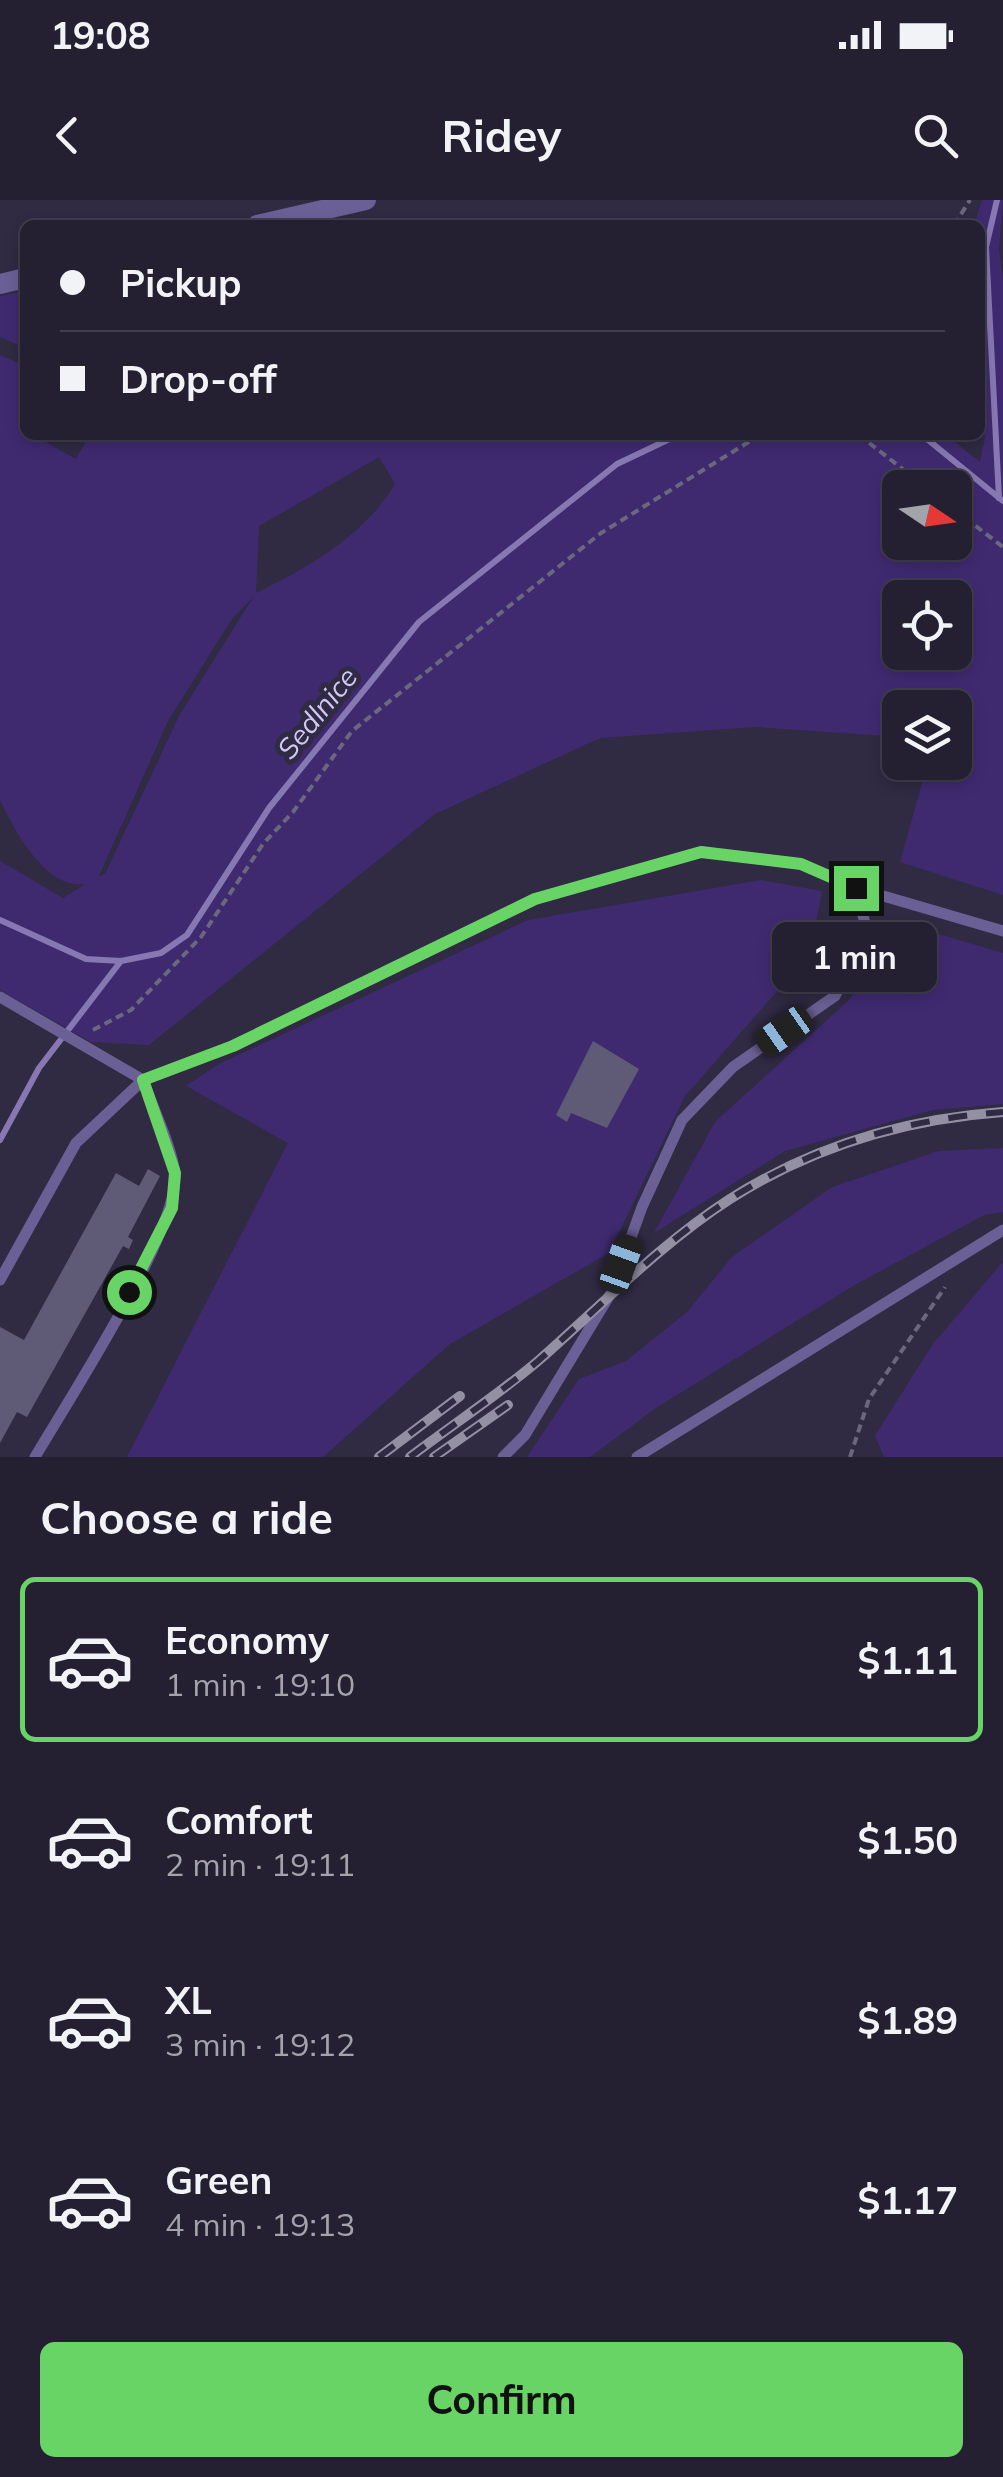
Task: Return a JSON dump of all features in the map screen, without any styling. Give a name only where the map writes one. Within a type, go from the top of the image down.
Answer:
[{"type":"street","points":[[279,220],[366,200]]},
{"type":"lane","points":[[0,1280],[76,1144],[143,1080],[233,1046],[535,899],[701,852],[801,864],[856,888],[1003,931]]},
{"type":"lane","points":[[503,1457],[525,1436],[611,1294],[642,1207],[682,1120],[733,1067],[835,996],[867,931],[856,888]]},
{"type":"lane","points":[[0,997],[143,1080],[175,1173],[172,1208],[149,1258],[35,1457]]},
{"type":"lane","points":[[637,1457],[1003,1230]]},
{"type":"path","points":[[85,1034],[130,1010],[201,938],[264,844],[293,812],[352,731],[600,534],[752,440]]},
{"type":"path","points":[[865,440],[903,470]]},
{"type":"path","points":[[972,523],[1003,547]]},
{"type":"path","points":[[850,1457],[869,1399],[947,1283]]},
{"type":"shaded area","points":[[982,200],[1003,200],[999,249],[1003,279],[1003,895],[900,862],[923,780],[972,780],[972,690],[882,690],[882,736],[755,727],[600,738],[435,814],[149,1045],[91,1042],[0,990],[0,861],[63,898],[85,884],[57,878],[45,868],[23,842],[0,800],[0,355],[20,364],[20,440],[42,440],[76,459],[86,440],[952,440],[980,462],[985,440],[985,220],[976,220]],"holes":[[[379,457],[395,484],[368,519],[334,548],[256,593],[259,526]],[[254,596],[180,714],[105,874],[99,876],[168,721],[232,619]]]},
{"type":"shaded area","points":[[20,292],[20,346],[0,337],[0,296]]},
{"type":"shaded area","points":[[761,880],[822,891],[810,954],[685,1096],[609,1253],[450,1344],[323,1457],[127,1457],[288,1143],[186,1086],[217,1065],[528,920]]},
{"type":"shaded area","points":[[901,923],[1003,953],[1003,1104],[933,1110],[785,1151],[654,1233],[715,1122],[849,1000]]},
{"type":"shaded area","points":[[1003,1148],[1003,1212],[984,1215],[853,1286],[656,1408],[590,1457],[527,1457],[579,1379],[626,1361],[687,1312],[732,1257],[832,1187],[939,1151]]},
{"type":"shaded area","points":[[1003,1262],[1003,1457],[884,1457],[875,1436],[933,1344]]},
{"type":"building","points":[[593,1041],[639,1069],[607,1128],[571,1113],[567,1122],[556,1115]]},
{"type":"building","points":[[148,1169],[160,1176],[128,1237],[133,1240],[129,1249],[123,1246],[27,1417],[17,1412],[0,1443],[0,1327],[24,1340],[116,1173],[139,1186]]},
{"type":"waterway","points":[[997,200],[986,247],[999,498]]},
{"type":"waterway","name":"Sedlnice","points":[[0,920],[86,959],[121,961],[161,953],[187,935],[269,808],[419,622],[617,464],[667,440]]},
{"type":"waterway","name":"Sedlnice","points":[[928,440],[1003,501]]},
{"type":"waterway","points":[[0,1140],[39,1068],[121,961]]},
{"type":"railway","points":[[410,1457],[523,1374],[679,1236],[762,1180],[861,1138],[931,1121],[1003,1112]]},
{"type":"railway","points":[[379,1457],[460,1396]]},
{"type":"railway","points":[[434,1457],[508,1405]]},
{"type":"route","points":[[129,1292],[172,1208],[175,1173],[143,1080],[233,1046],[535,899],[701,852],[801,864],[856,888]]}]
